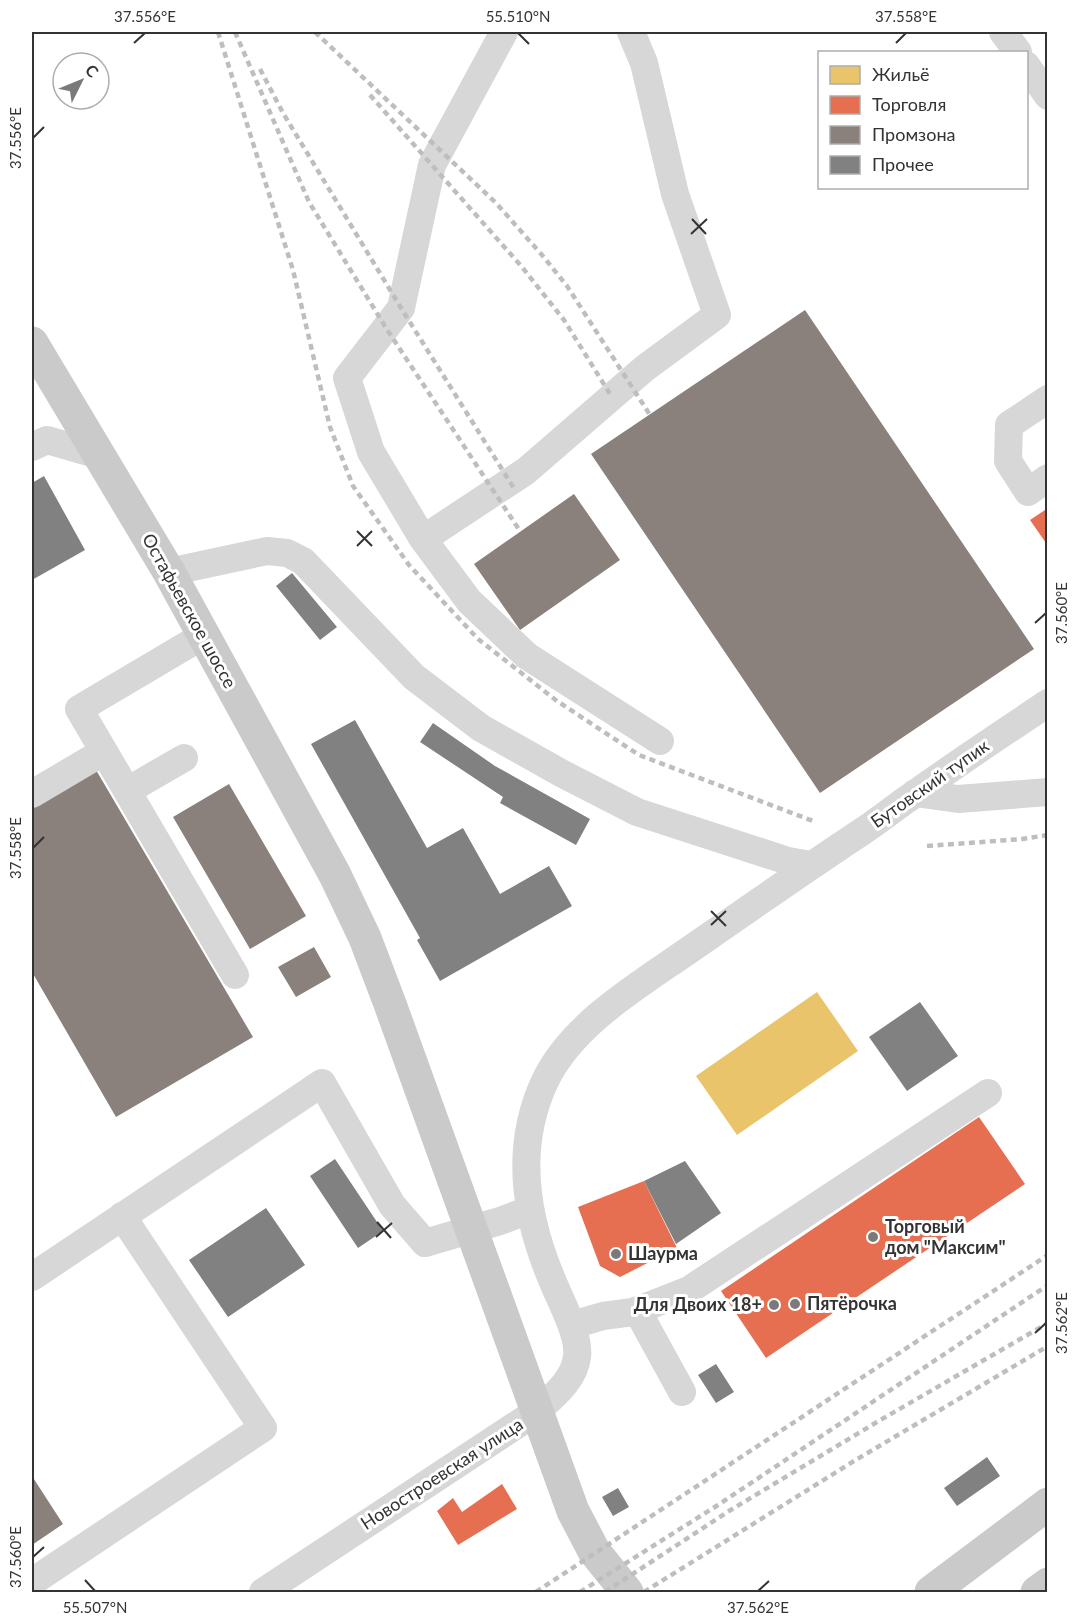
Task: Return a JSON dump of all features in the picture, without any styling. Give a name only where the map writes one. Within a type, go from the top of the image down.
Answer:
[{"type":"main road","name":"Остафьевское шоссе","points":[[33,344],[169,572],[335,875],[364,938],[390,1004],[573,1511],[594,1551],[627,1593]]},
{"type":"main road","points":[[932,1593],[1047,1504]]},
{"type":"main road","points":[[1037,1593],[1047,1584]]},
{"type":"street","points":[[504,32],[432,165],[401,308],[347,378],[371,452],[423,539],[469,601],[527,656],[660,741]]},
{"type":"street","points":[[423,539],[526,471],[645,368],[717,315],[675,195],[644,63],[631,32]]},
{"type":"street","points":[[1003,32],[1017,51]]},
{"type":"street","points":[[1028,68],[1047,96]]},
{"type":"street","points":[[1047,399],[1009,425],[1008,461],[1028,492],[1047,478]]},
{"type":"street","points":[[32,447],[47,440],[99,455]]},
{"type":"street","points":[[169,572],[267,551],[287,553],[303,561],[414,677],[481,728],[637,812],[788,861],[811,865]]},
{"type":"street","points":[[204,635],[79,709],[235,975]]},
{"type":"street","name":"Бутовский тупик","points":[[811,865],[1047,703]]},
{"type":"street","points":[[32,794],[104,752]]},
{"type":"street","points":[[127,791],[184,758]]},
{"type":"street","points":[[915,793],[958,799],[1047,792]]},
{"type":"street","points":[[811,865],[611,1005],[575,1038],[555,1063],[546,1080],[535,1108],[526,1153],[529,1210],[539,1248],[572,1325],[637,1310],[690,1290],[988,1093]]},
{"type":"street","points":[[32,1276],[322,1083],[392,1205],[426,1242],[500,1221],[529,1210]]},
{"type":"street","points":[[32,1582],[263,1428],[122,1216]]},
{"type":"street","points":[[637,1310],[682,1392]]},
{"type":"street","name":"Новостроевская улица","points":[[263,1593],[536,1412],[556,1394],[569,1378],[577,1357],[572,1325]]},
{"type":"building: Жильё","points":[[817,992],[858,1051],[737,1135],[696,1076]]},
{"type":"building: Торговля","points":[[1048,508],[1048,546],[1030,520]]},
{"type":"building: Торговля","name":"Торговый дом \"Максим\"","points":[[979,1117],[1025,1184],[766,1358],[721,1291]]},
{"type":"building: Торговля","points":[[644,1181],[677,1248],[620,1277],[600,1266],[578,1207]]},
{"type":"building: Торговля","points":[[502,1484],[517,1509],[458,1545],[437,1511],[453,1498],[462,1512]]},
{"type":"building: Промзона","points":[[805,310],[1034,649],[820,793],[591,454]]},
{"type":"building: Промзона","points":[[574,494],[620,560],[520,630],[474,564]]},
{"type":"building: Промзона","points":[[96,770],[253,1037],[116,1117],[32,972],[32,808]]},
{"type":"building: Промзона","points":[[229,784],[306,916],[250,949],[173,817]]},
{"type":"building: Промзона","points":[[314,947],[331,977],[296,997],[278,967]]},
{"type":"building: Промзона","points":[[32,1476],[63,1524],[32,1545]]},
{"type":"building: Прочее","points":[[44,476],[85,550],[32,580],[32,483]]},
{"type":"building: Прочее","points":[[292,573],[337,627],[320,640],[276,586]]},
{"type":"building: Прочее","points":[[355,720],[427,848],[463,828],[500,894],[549,866],[572,906],[440,981],[417,940],[420,938],[311,744]]},
{"type":"building: Прочее","points":[[433,723],[495,766],[590,819],[576,845],[500,803],[503,797],[420,742]]},
{"type":"building: Прочее","points":[[920,1002],[958,1056],[907,1091],[869,1037]]},
{"type":"building: Прочее","points":[[335,1159],[383,1231],[358,1248],[310,1176]]},
{"type":"building: Прочее","points":[[685,1161],[721,1213],[676,1244],[644,1181]]},
{"type":"building: Прочее","points":[[266,1208],[305,1265],[228,1317],[189,1260]]},
{"type":"building: Прочее","points":[[716,1364],[734,1392],[716,1403],[698,1375]]},
{"type":"building: Прочее","points":[[987,1457],[1000,1476],[957,1506],[944,1488]]},
{"type":"building: Прочее","points":[[618,1488],[629,1507],[613,1516],[602,1497]]},
{"type":"railway","points":[[218,32],[293,270],[330,427],[353,486],[409,565],[478,639],[557,701],[639,755],[813,821]]},
{"type":"railway","points":[[235,32],[309,202],[386,328],[520,531]]},
{"type":"railway","points":[[315,32],[496,203],[542,255],[567,286],[650,415]]},
{"type":"railway","points":[[260,69],[283,113],[401,308],[515,490]]},
{"type":"railway","points":[[370,95],[522,267],[564,320],[610,394]]},
{"type":"railway","points":[[927,846],[1048,835]]},
{"type":"railway","points":[[536,1592],[1048,1255]]},
{"type":"railway","points":[[580,1592],[718,1505],[1048,1285]]},
{"type":"railway","points":[[605,1592],[729,1511],[1048,1323]]},
{"type":"railway","points":[[644,1592],[854,1461],[1048,1346]]},
{"type":"place","name":"Торговый дом \"Максим\"","points":[[873,1237]]},
{"type":"place","name":"Шаурма","points":[[616,1254]]},
{"type":"place","name":"Пятёрочка","points":[[795,1304]]},
{"type":"place","name":"Для Двоих 18+","points":[[774,1305]]}]
